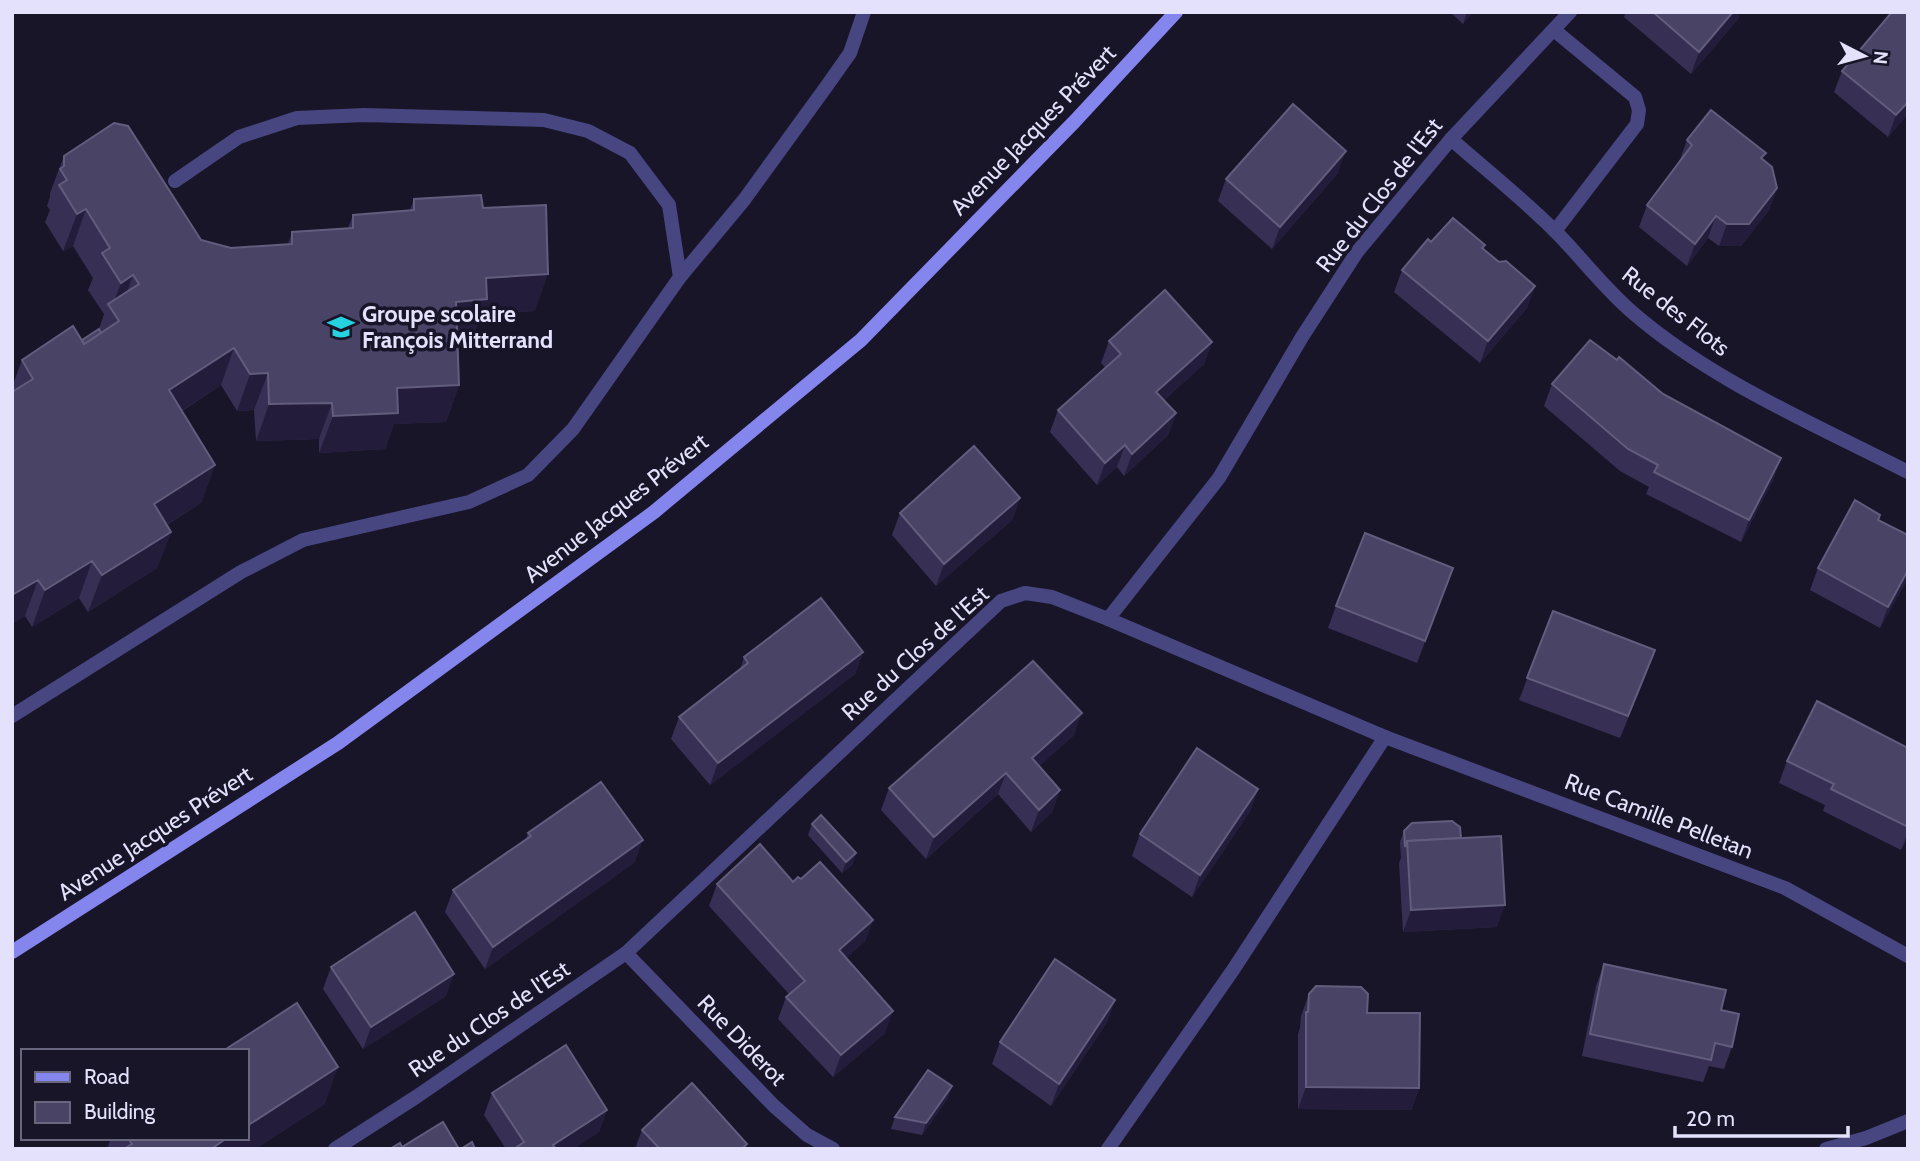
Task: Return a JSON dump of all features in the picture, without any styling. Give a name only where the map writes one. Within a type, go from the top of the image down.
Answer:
[{"type":"main road","name":"Avenue Jacques Prévert","points":[[12,952],[338,743],[654,512],[861,340],[1075,121],[1176,12]]},
{"type":"street","points":[[12,716],[241,572],[303,540],[469,502],[528,475],[573,429],[680,277],[744,200],[834,76],[850,53],[864,12]]},
{"type":"street","name":"Rue du Clos de l'Est","points":[[335,1149],[416,1097],[626,953],[1001,601],[1025,593],[1052,597],[1108,619],[1219,478],[1302,337],[1357,252],[1451,139],[1570,12]]},
{"type":"street","points":[[1554,30],[1635,97],[1639,110],[1637,124],[1555,231]]},
{"type":"street","points":[[175,181],[239,137],[297,118],[364,115],[544,120],[588,131],[629,153],[669,205],[680,277]]},
{"type":"street","name":"Rue des Flots","points":[[1451,139],[1555,231],[1590,271],[1632,312],[1678,347],[1718,373],[1908,472]]},
{"type":"street","name":"Rue Camille Pelletan","points":[[1108,619],[1385,737],[1785,888],[1908,956]]},
{"type":"street","points":[[1108,1149],[1233,970],[1385,737]]},
{"type":"street","name":"Rue Diderot","points":[[626,953],[774,1106],[807,1135],[833,1149]]},
{"type":"street","points":[[1826,1149],[1866,1138],[1908,1121]]},
{"type":"building","points":[[1653,12],[1733,12],[1699,52]]},
{"type":"building","points":[[1892,12],[1908,12],[1908,102],[1896,115],[1842,71]]},
{"type":"building","points":[[1293,104],[1346,151],[1280,227],[1226,179]]},
{"type":"building","points":[[1711,110],[1766,153],[1761,158],[1772,167],[1777,188],[1749,224],[1727,224],[1716,216],[1695,244],[1647,205],[1692,145],[1687,140]]},
{"type":"building","points":[[114,123],[128,126],[201,240],[231,248],[292,244],[292,232],[353,228],[353,215],[414,210],[414,199],[481,195],[483,208],[546,205],[548,274],[486,278],[487,299],[456,302],[459,385],[397,388],[398,413],[333,416],[332,403],[269,404],[268,373],[250,374],[234,348],[169,390],[215,465],[154,504],[171,532],[102,575],[92,561],[45,590],[38,580],[12,595],[12,392],[33,379],[22,360],[73,326],[84,344],[119,321],[108,304],[139,284],[133,275],[121,283],[102,253],[110,248],[86,209],[77,214],[59,185],[67,180],[60,169],[64,166],[64,156]]},
{"type":"building","points":[[1453,218],[1485,245],[1482,248],[1499,262],[1506,261],[1535,286],[1488,341],[1402,270],[1428,239],[1431,242]]},
{"type":"building","points":[[1165,290],[1212,342],[1156,392],[1176,413],[1132,454],[1125,445],[1105,463],[1058,410],[1121,354],[1109,341]]},
{"type":"building","points":[[99,329],[101,333],[84,344],[82,340]]},
{"type":"building","points":[[1590,340],[1617,360],[1619,357],[1663,394],[1781,458],[1749,520],[1654,472],[1658,465],[1628,449],[1552,384]]},
{"type":"building","points":[[974,446],[1020,498],[944,564],[900,513]]},
{"type":"building","points":[[1855,500],[1880,515],[1878,520],[1908,535],[1908,570],[1888,607],[1818,568]]},
{"type":"building","points":[[1365,533],[1453,568],[1425,641],[1336,606]]},
{"type":"building","points":[[821,598],[863,652],[718,763],[679,717],[748,663],[744,657]]},
{"type":"building","points":[[1553,611],[1655,650],[1628,716],[1527,678]]},
{"type":"building","points":[[1033,661],[1082,713],[1032,758],[1060,790],[1039,810],[1006,773],[934,837],[889,788]]},
{"type":"building","points":[[1817,701],[1908,748],[1908,827],[1831,789],[1834,784],[1787,761]]},
{"type":"building","points":[[1197,748],[1258,789],[1200,875],[1140,834]]},
{"type":"building","points":[[601,782],[643,840],[493,947],[453,890],[531,836],[528,833]]},
{"type":"building","points":[[821,815],[856,853],[846,862],[812,824]]},
{"type":"building","points":[[1452,821],[1460,827],[1461,838],[1407,841],[1405,847],[1404,831],[1412,823]]},
{"type":"building","points":[[1501,836],[1505,905],[1411,910],[1407,841]]},
{"type":"building","points":[[760,844],[793,882],[798,877],[801,879],[820,862],[873,920],[839,950],[893,1011],[841,1055],[786,997],[805,981],[717,884]]},
{"type":"building","points":[[415,912],[454,974],[371,1027],[331,967]]},
{"type":"building","points":[[1055,959],[1115,1000],[1059,1084],[1000,1042]]},
{"type":"building","points":[[1604,964],[1726,990],[1721,1010],[1739,1014],[1732,1047],[1715,1043],[1711,1060],[1590,1034]]},
{"type":"building","points":[[1316,986],[1361,987],[1368,994],[1367,1013],[1420,1013],[1419,1088],[1306,1087],[1306,1012],[1309,994]]},
{"type":"building","points":[[297,1003],[338,1067],[248,1125],[248,1049],[226,1049]]},
{"type":"building","points":[[566,1045],[607,1110],[553,1145],[556,1149],[514,1149],[524,1142],[492,1093]]},
{"type":"building","points":[[928,1070],[952,1086],[926,1123],[895,1117]]},
{"type":"building","points":[[692,1083],[747,1144],[742,1149],[660,1149],[642,1130]]},
{"type":"building","points":[[443,1122],[459,1149],[390,1149],[400,1143],[402,1147]]},
{"type":"building","points":[[129,1140],[224,1140],[211,1149],[124,1149],[132,1144]]},
{"type":"building","points":[[472,1142],[475,1149],[461,1149]]},
{"type":"place","name":"Groupe scolaire François Mitterrand","points":[[341,327]]}]
